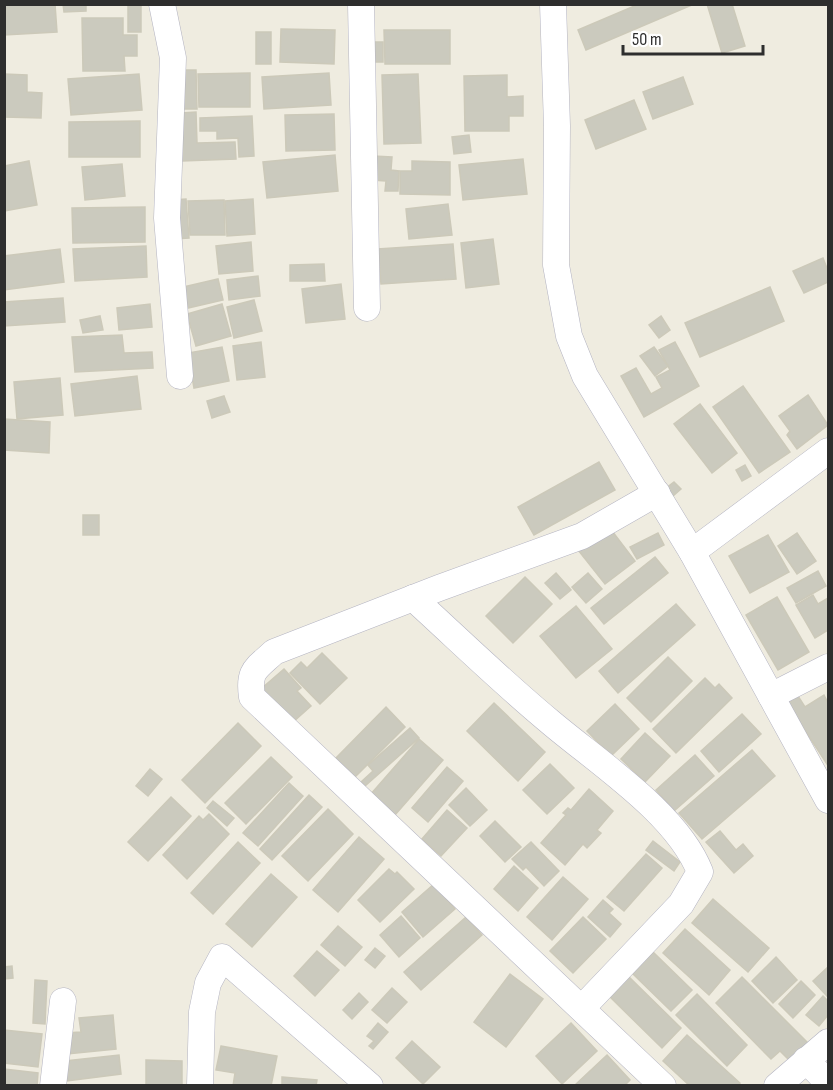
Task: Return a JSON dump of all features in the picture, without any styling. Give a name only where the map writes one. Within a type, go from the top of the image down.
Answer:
[{"type":"street","points":[[162,4],[173,58],[167,218],[180,376]]},
{"type":"street","points":[[361,4],[367,308]]},
{"type":"street","points":[[553,4],[557,147],[556,264],[569,336],[585,376],[692,552],[828,800]]},
{"type":"street","points":[[692,552],[828,452]]},
{"type":"street","points":[[657,493],[582,536],[412,598],[274,652],[253,672],[250,680],[252,697],[663,1086]]},
{"type":"street","points":[[412,598],[548,721],[621,778],[672,828],[694,856],[700,872],[681,904],[582,1008]]},
{"type":"street","points":[[771,696],[828,667]]},
{"type":"street","points":[[200,1086],[202,1012],[208,983],[222,957],[370,1086]]},
{"type":"street","points":[[53,1086],[63,1001]]},
{"type":"street","points":[[777,1086],[828,1042]]},
{"type":"street","points":[[806,1060],[828,1083]]},
{"type":"building","points":[[4,4],[55,4],[57,32],[4,35]]},
{"type":"building","points":[[63,4],[86,4],[86,11],[64,12]]},
{"type":"building","points":[[128,4],[141,4],[141,32],[128,32]]},
{"type":"building","points":[[639,4],[694,4],[586,50],[578,30]]},
{"type":"building","points":[[707,4],[732,4],[745,46],[722,53]]},
{"type":"building","points":[[82,18],[123,18],[123,35],[137,35],[137,56],[124,56],[125,71],[83,71]]},
{"type":"building","points":[[281,29],[335,30],[334,64],[280,62]]},
{"type":"building","points":[[384,30],[450,30],[450,64],[385,64]]},
{"type":"building","points":[[256,32],[271,32],[271,64],[256,64]]},
{"type":"building","points":[[370,42],[383,42],[383,62],[370,62]]},
{"type":"building","points":[[175,70],[196,70],[197,109],[176,109]]},
{"type":"building","points":[[250,73],[250,107],[199,107],[198,74]]},
{"type":"building","points":[[329,73],[331,105],[264,109],[262,77]]},
{"type":"building","points":[[4,74],[27,75],[27,92],[42,93],[41,118],[4,117]]},
{"type":"building","points":[[139,74],[142,110],[71,115],[68,79]]},
{"type":"building","points":[[418,74],[421,143],[384,144],[382,75]]},
{"type":"building","points":[[507,75],[507,97],[523,96],[523,116],[509,116],[509,131],[465,131],[464,76]]},
{"type":"building","points":[[683,77],[693,104],[653,119],[643,92]]},
{"type":"building","points":[[634,100],[646,129],[596,149],[585,120]]},
{"type":"building","points":[[196,112],[197,143],[235,142],[236,159],[182,161],[181,113]]},
{"type":"building","points":[[334,114],[335,150],[286,151],[285,115]]},
{"type":"building","points":[[252,116],[254,156],[239,157],[238,138],[217,139],[217,131],[200,131],[200,118]]},
{"type":"building","points":[[140,121],[140,157],[69,157],[69,122]]},
{"type":"building","points":[[469,135],[471,152],[454,154],[452,137]]},
{"type":"building","points":[[335,155],[338,191],[267,198],[263,162]]},
{"type":"building","points":[[373,156],[392,157],[391,170],[399,171],[398,191],[385,191],[386,181],[372,180]]},
{"type":"building","points":[[523,159],[527,194],[463,200],[459,165]]},
{"type":"building","points":[[29,161],[37,205],[4,211],[4,166]]},
{"type":"building","points":[[412,161],[450,162],[450,195],[400,194],[400,171],[412,171]]},
{"type":"building","points":[[122,164],[125,196],[85,200],[82,167]]},
{"type":"building","points":[[186,199],[189,238],[174,239],[172,200]]},
{"type":"building","points":[[253,199],[255,234],[227,236],[225,201]]},
{"type":"building","points":[[224,200],[225,235],[190,235],[188,201]]},
{"type":"building","points":[[448,204],[452,235],[409,239],[406,209]]},
{"type":"building","points":[[145,207],[145,242],[73,243],[72,208]]},
{"type":"building","points":[[493,239],[499,284],[466,288],[461,243]]},
{"type":"building","points":[[251,242],[253,271],[219,274],[216,246]]},
{"type":"building","points":[[453,244],[456,279],[381,284],[378,249]]},
{"type":"building","points":[[146,246],[147,277],[75,281],[73,249]]},
{"type":"building","points":[[60,249],[64,282],[4,290],[4,256]]},
{"type":"building","points":[[823,258],[828,271],[828,282],[804,293],[793,271]]},
{"type":"building","points":[[324,264],[325,281],[290,281],[290,265]]},
{"type":"building","points":[[258,276],[260,296],[229,300],[227,280]]},
{"type":"building","points":[[218,279],[223,300],[188,308],[183,287]]},
{"type":"building","points":[[341,284],[345,319],[306,323],[302,289]]},
{"type":"building","points":[[770,287],[784,321],[700,357],[685,323]]},
{"type":"building","points":[[63,298],[65,322],[4,326],[4,302]]},
{"type":"building","points":[[254,300],[262,331],[234,338],[227,307]]},
{"type":"building","points":[[150,304],[152,327],[119,330],[117,308]]},
{"type":"building","points":[[222,304],[231,336],[196,346],[187,314]]},
{"type":"building","points":[[100,316],[103,330],[83,333],[80,320]]},
{"type":"building","points":[[661,316],[670,330],[659,338],[649,325]]},
{"type":"building","points":[[122,335],[124,353],[152,352],[153,368],[75,372],[72,337]]},
{"type":"building","points":[[261,342],[265,377],[237,380],[233,346]]},
{"type":"building","points":[[675,342],[699,386],[644,417],[621,376],[636,368],[651,394],[662,388],[656,377],[670,370],[659,350]]},
{"type":"building","points":[[222,347],[229,381],[194,388],[188,353]]},
{"type":"building","points":[[654,347],[668,366],[655,376],[640,356]]},
{"type":"building","points":[[137,376],[141,409],[75,416],[71,384]]},
{"type":"building","points":[[60,378],[63,415],[17,419],[14,382]]},
{"type":"building","points":[[743,386],[790,452],[759,473],[713,407]]},
{"type":"building","points":[[808,395],[828,425],[797,449],[787,435],[790,431],[779,416]]},
{"type":"building","points":[[224,396],[230,412],[212,418],[207,401]]},
{"type":"building","points":[[700,404],[737,453],[712,473],[674,424]]},
{"type":"building","points":[[4,419],[50,422],[49,453],[4,450]]},
{"type":"building","points":[[599,462],[615,490],[534,535],[518,507]]},
{"type":"building","points":[[745,465],[751,476],[742,481],[736,470]]},
{"type":"building","points":[[674,482],[681,489],[673,496],[666,488]]},
{"type":"building","points":[[83,515],[99,515],[99,535],[83,535]]},
{"type":"building","points":[[609,527],[635,561],[605,584],[578,550]]},
{"type":"building","points":[[658,533],[664,545],[637,559],[630,547]]},
{"type":"building","points":[[797,533],[816,561],[797,574],[778,546]]},
{"type":"building","points":[[768,535],[789,572],[750,593],[729,556]]},
{"type":"building","points":[[655,557],[668,573],[604,624],[591,608]]},
{"type":"building","points":[[818,571],[826,586],[796,603],[787,588]]},
{"type":"building","points":[[556,573],[571,590],[560,599],[545,583]]},
{"type":"building","points":[[588,573],[602,589],[586,603],[572,587]]},
{"type":"building","points":[[525,577],[552,604],[513,643],[486,616]]},
{"type":"building","points":[[813,595],[818,604],[828,598],[828,630],[815,638],[796,605]]},
{"type":"building","points":[[777,597],[809,652],[778,670],[746,615]]},
{"type":"building","points":[[676,604],[695,625],[618,693],[599,671]]},
{"type":"building","points":[[576,606],[612,649],[576,678],[540,636]]},
{"type":"building","points":[[322,653],[347,678],[320,704],[290,673],[301,662],[307,668]]},
{"type":"building","points":[[668,657],[692,681],[651,722],[627,698]]},
{"type":"building","points":[[284,669],[301,688],[297,691],[311,706],[292,723],[262,688]]},
{"type":"building","points":[[705,678],[715,688],[719,684],[732,698],[676,753],[653,729]]},
{"type":"building","points":[[824,695],[828,703],[827,764],[787,703],[798,696],[805,707]]},
{"type":"building","points":[[494,703],[545,752],[518,781],[467,731]]},
{"type":"building","points":[[615,704],[639,729],[611,756],[587,731]]},
{"type":"building","points":[[386,707],[405,727],[355,777],[336,758]]},
{"type":"building","points":[[742,714],[761,734],[719,772],[701,751]]},
{"type":"building","points":[[238,723],[261,746],[205,803],[182,780]]},
{"type":"building","points":[[410,728],[419,738],[365,786],[361,782],[373,771],[368,765]]},
{"type":"building","points":[[645,733],[670,756],[645,782],[621,759]]},
{"type":"building","points":[[419,739],[443,760],[395,815],[371,794]]},
{"type":"building","points":[[752,750],[775,776],[702,839],[679,813]]},
{"type":"building","points":[[695,755],[714,776],[674,811],[656,790]]},
{"type":"building","points":[[271,757],[292,777],[246,824],[225,803]]},
{"type":"building","points":[[550,764],[574,788],[547,814],[523,790]]},
{"type":"building","points":[[447,767],[463,781],[428,822],[412,808]]},
{"type":"building","points":[[150,769],[162,779],[148,796],[136,786]]},
{"type":"building","points":[[289,783],[303,796],[258,846],[243,833]]},
{"type":"building","points":[[466,788],[487,810],[470,826],[449,805]]},
{"type":"building","points":[[589,789],[613,811],[597,830],[601,833],[587,848],[583,844],[565,865],[541,843],[566,815],[563,813],[568,808],[571,810]]},
{"type":"building","points":[[309,795],[322,807],[272,860],[260,849]]},
{"type":"building","points":[[171,797],[191,816],[148,861],[128,842]]},
{"type":"building","points":[[213,801],[234,818],[227,826],[207,808]]},
{"type":"building","points":[[328,809],[353,834],[308,881],[282,856]]},
{"type":"building","points":[[447,810],[467,828],[441,856],[422,839]]},
{"type":"building","points":[[209,814],[229,834],[187,879],[163,855],[199,816],[203,820]]},
{"type":"building","points":[[495,821],[521,847],[505,862],[480,836]]},
{"type":"building","points":[[720,831],[736,850],[743,844],[753,856],[734,873],[706,842]]},
{"type":"building","points":[[359,837],[384,859],[338,912],[313,890]]},
{"type":"building","points":[[653,841],[680,862],[674,871],[646,850]]},
{"type":"building","points":[[238,842],[260,863],[213,914],[191,893]]},
{"type":"building","points":[[531,842],[559,871],[544,886],[526,867],[523,870],[512,859]]},
{"type":"building","points":[[646,854],[662,868],[624,911],[607,897]]},
{"type":"building","points":[[514,866],[538,888],[518,911],[494,889]]},
{"type":"building","points":[[389,869],[395,874],[397,872],[414,889],[380,922],[358,900]]},
{"type":"building","points":[[271,874],[297,897],[252,947],[226,924]]},
{"type":"building","points":[[563,877],[588,899],[552,940],[527,917]]},
{"type":"building","points":[[434,884],[455,909],[423,937],[402,912]]},
{"type":"building","points":[[713,899],[769,948],[748,972],[692,923]]},
{"type":"building","points":[[603,900],[613,909],[609,913],[621,924],[610,937],[588,917]]},
{"type":"building","points":[[401,916],[420,938],[399,957],[380,935]]},
{"type":"building","points":[[466,917],[482,935],[421,990],[404,972]]},
{"type":"building","points":[[583,917],[606,939],[573,973],[550,951]]},
{"type":"building","points":[[338,926],[362,947],[345,966],[321,945]]},
{"type":"building","points":[[685,929],[730,970],[709,995],[663,953]]},
{"type":"building","points":[[375,948],[385,956],[375,968],[365,960]]},
{"type":"building","points":[[317,951],[339,970],[315,996],[294,976]]},
{"type":"building","points":[[653,952],[692,990],[671,1011],[632,973]]},
{"type":"building","points":[[776,957],[797,980],[773,1003],[752,981]]},
{"type":"building","points":[[12,966],[13,978],[4,979],[4,967]]},
{"type":"building","points":[[828,967],[828,997],[813,981]]},
{"type":"building","points":[[510,974],[543,999],[506,1047],[474,1022]]},
{"type":"building","points":[[626,974],[681,1028],[662,1048],[607,994]]},
{"type":"building","points":[[742,977],[809,1044],[791,1062],[780,1051],[771,1059],[716,1003]]},
{"type":"building","points":[[35,980],[47,981],[45,1024],[33,1023]]},
{"type":"building","points":[[801,981],[815,995],[793,1018],[779,1004]]},
{"type":"building","points":[[392,988],[407,1002],[387,1023],[372,1010]]},
{"type":"building","points":[[359,993],[368,1002],[352,1019],[343,1010]]},
{"type":"building","points":[[697,994],[747,1045],[727,1066],[676,1015]]},
{"type":"building","points":[[823,996],[828,1001],[828,1015],[819,1026],[806,1015]]},
{"type":"building","points":[[113,1015],[116,1049],[67,1054],[65,1033],[81,1032],[79,1018]]},
{"type":"building","points":[[378,1023],[388,1032],[373,1049],[369,1046],[374,1041],[367,1036]]},
{"type":"building","points":[[571,1023],[597,1051],[562,1084],[536,1056]]},
{"type":"building","points":[[4,1030],[42,1034],[38,1067],[4,1063]]},
{"type":"building","points":[[687,1035],[740,1083],[738,1086],[690,1086],[663,1061]]},
{"type":"building","points":[[412,1041],[440,1067],[423,1084],[396,1058]]},
{"type":"building","points":[[221,1046],[277,1056],[271,1086],[233,1086],[235,1073],[216,1070]]},
{"type":"building","points":[[119,1055],[121,1074],[67,1081],[65,1061]]},
{"type":"building","points":[[607,1055],[630,1080],[624,1086],[574,1086]]},
{"type":"building","points":[[146,1060],[182,1061],[182,1086],[146,1086]]},
{"type":"building","points":[[4,1069],[38,1073],[37,1086],[4,1086]]},
{"type":"building","points":[[282,1077],[317,1080],[316,1086],[282,1086]]}]
